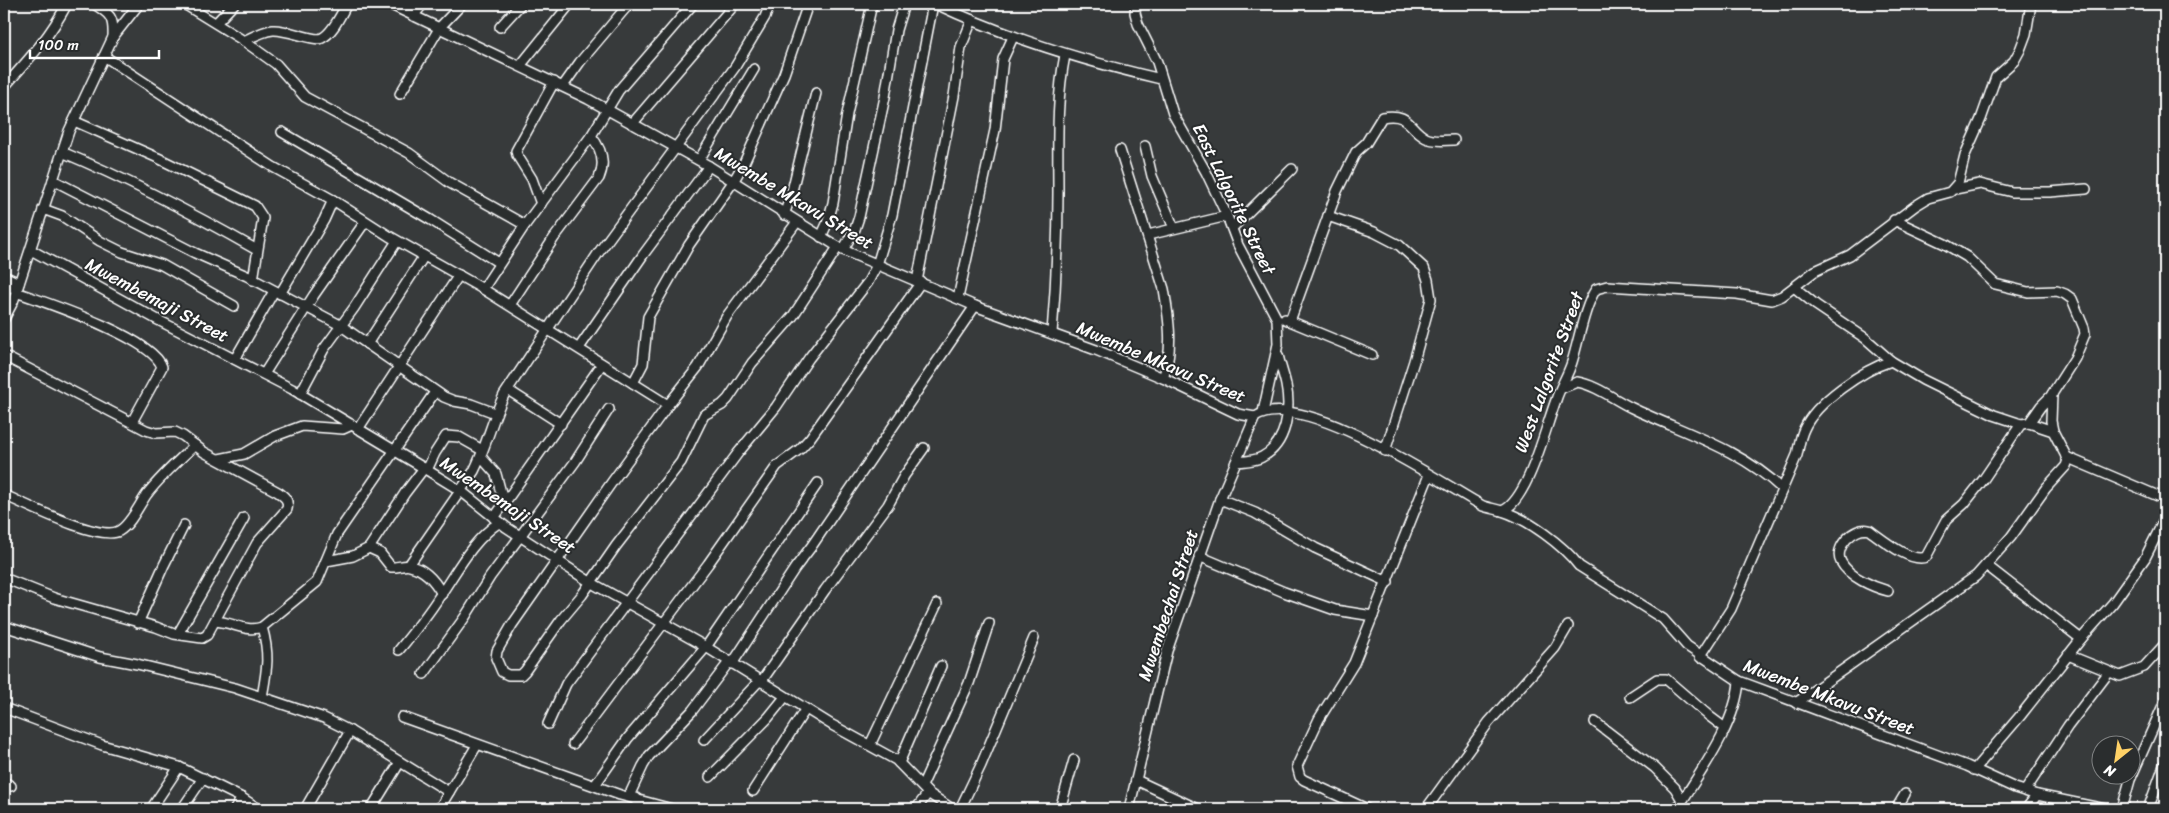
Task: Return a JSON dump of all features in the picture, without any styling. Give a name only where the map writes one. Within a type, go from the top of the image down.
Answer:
[{"type":"street","points":[[5,84],[33,57],[56,25],[67,4]]},
{"type":"street","points":[[94,4],[107,11],[112,20],[112,37]]},
{"type":"street","points":[[4,319],[31,250],[62,152],[74,121],[112,37],[139,4]]},
{"type":"street","points":[[184,4],[244,41],[276,64],[305,97],[408,153],[450,183],[524,225]]},
{"type":"street","points":[[216,23],[234,4]]},
{"type":"street","points":[[244,41],[262,32],[275,30],[292,31],[316,40],[323,38],[347,4]]},
{"type":"street","name":"Mwembe Mkavu Street","points":[[389,4],[558,84],[606,109],[699,160],[784,215],[841,248],[877,265],[975,306],[1052,333],[1163,378],[1238,414],[1259,414],[1274,410],[1335,424],[1483,506],[1502,511],[1529,524],[1569,553],[1579,566],[1663,619],[1687,646],[1700,657],[1739,681],[1974,770],[2002,783],[2037,795],[2105,809]]},
{"type":"street","points":[[413,16],[423,4]]},
{"type":"street","points":[[400,94],[440,27],[462,4]]},
{"type":"street","points":[[500,27],[522,4]]},
{"type":"street","points":[[520,66],[570,4]]},
{"type":"street","points":[[541,204],[532,179],[516,151],[558,84],[580,62],[629,4]]},
{"type":"street","points":[[483,289],[524,225],[590,136],[629,76],[693,4]]},
{"type":"street","points":[[632,124],[735,4]]},
{"type":"street","points":[[409,565],[461,491],[482,453],[495,414],[508,390],[599,252],[641,197],[675,146],[735,67],[765,17],[770,4]]},
{"type":"street","points":[[633,383],[643,364],[648,317],[689,245],[734,182],[780,83],[808,4]]},
{"type":"street","points":[[821,236],[827,224],[833,203],[847,114],[872,4]]},
{"type":"street","points":[[797,222],[727,316],[698,367],[668,405],[558,559],[497,651],[496,658],[502,672],[515,676],[521,675],[525,671],[616,546],[681,462],[704,415],[722,405],[728,399],[752,363],[793,316],[855,229],[885,97],[896,30],[904,4]]},
{"type":"street","points":[[548,724],[566,684],[738,453],[776,407],[814,350],[858,296],[877,265],[892,215],[935,4],[1013,37],[1066,55],[1161,79]]},
{"type":"street","name":"East Lalgorite Street","points":[[1136,4],[1135,13],[1138,24],[1152,50],[1173,114],[1206,172],[1227,216],[1238,245],[1275,315],[1278,329],[1277,351],[1259,414]]},
{"type":"street","points":[[1955,189],[1965,155],[1996,78],[2014,60],[2023,43],[2031,4]]},
{"type":"street","points":[[573,744],[664,623],[777,466],[800,449],[810,438],[919,281],[954,96],[961,47],[972,20]]},
{"type":"street","points":[[958,298],[996,130],[1003,59],[1013,37]]},
{"type":"street","points":[[1052,333],[1058,263],[1058,117],[1061,77],[1066,55]]},
{"type":"street","points":[[104,56],[273,167],[333,200],[364,222],[510,305],[668,405]]},
{"type":"street","points":[[699,160],[754,69]]},
{"type":"street","points":[[784,215],[791,195],[816,93]]},
{"type":"street","points":[[1290,321],[1337,191],[1356,152],[1366,143],[1382,117],[1400,117],[1412,124],[1425,138],[1454,140]]},
{"type":"street","points":[[74,121],[158,158],[255,206],[263,218],[254,280]]},
{"type":"street","points":[[282,132],[431,220],[499,263]]},
{"type":"street","points":[[510,305],[554,238],[602,172],[601,150],[590,136]]},
{"type":"street","points":[[1145,146],[1152,176],[1174,228]]},
{"type":"street","points":[[1120,150],[1148,235],[1168,311],[1169,363],[1163,378]]},
{"type":"street","points":[[62,152],[120,178],[209,223],[257,250]]},
{"type":"street","points":[[579,348],[643,255],[709,166]]},
{"type":"street","points":[[1232,228],[1292,169]]},
{"type":"street","points":[[53,180],[195,253],[254,280],[340,326],[435,392],[454,401],[471,404],[495,414]]},
{"type":"street","name":"West Lalgorite Street","points":[[1502,511],[1510,508],[1524,487],[1544,437],[1556,398],[1572,363],[1596,289],[1601,287],[1737,294],[1772,300],[1782,296],[1815,271],[1850,255],[1894,220],[1928,198],[1955,189],[1980,184],[2012,192],[2086,189]]},
{"type":"street","points":[[235,360],[324,220],[333,200]]},
{"type":"street","points":[[44,209],[62,216],[122,252],[162,265],[234,306]]},
{"type":"street","points":[[1148,235],[1227,216]]},
{"type":"street","points":[[1328,216],[1374,232],[1399,245],[1424,268],[1428,280],[1431,299],[1414,361],[1385,450]]},
{"type":"street","points":[[1888,591],[1871,585],[1844,567],[1838,555],[1839,550],[1853,534],[1864,529],[1869,530],[1902,553],[1918,558],[1926,557],[1946,520],[1964,504],[2025,424],[2052,394],[2075,358],[2085,334],[2072,299],[2065,294],[2056,291],[2028,292],[1994,284],[1967,257],[1945,244],[1894,220]]},
{"type":"street","points":[[264,374],[364,222]]},
{"type":"street","points":[[300,394],[324,349],[354,308],[397,240]]},
{"type":"street","name":"Mwembemaji Street","points":[[31,250],[114,297],[264,374],[426,469],[461,491],[520,536],[558,559],[590,582],[706,647],[805,710],[899,763],[925,789],[952,809]]},
{"type":"street","points":[[367,344],[424,256]]},
{"type":"street","points":[[219,460],[244,454],[274,436],[302,426],[343,429],[355,427],[400,366],[459,275]]},
{"type":"street","points":[[4,276],[17,288]]},
{"type":"street","points":[[4,286],[17,288],[101,324],[152,352],[160,360],[162,367],[132,422]]},
{"type":"street","points":[[1794,287],[1816,306],[1865,338],[1890,361],[1923,380],[1985,412],[2052,430]]},
{"type":"street","points":[[638,809],[633,797],[642,766],[649,756],[692,711],[730,663],[975,306]]},
{"type":"street","points":[[1275,315],[1372,356]]},
{"type":"street","points":[[1236,462],[1261,458],[1274,448],[1289,412],[1286,383],[1277,351]]},
{"type":"street","points":[[4,356],[146,430],[175,432],[219,460],[278,492],[287,499],[288,504],[287,509],[257,543],[215,621],[204,637],[178,634],[138,623],[54,598],[4,578]]},
{"type":"street","points":[[1700,657],[1731,609],[1797,456],[1804,428],[1815,411],[1853,380],[1871,368],[1890,361]]},
{"type":"street","points":[[399,650],[442,594],[477,541],[497,520],[504,504],[602,364]]},
{"type":"street","points":[[1562,388],[1577,382],[1596,389],[1641,413],[1731,452],[1756,467],[1782,489]]},
{"type":"street","points":[[508,390],[561,424]]},
{"type":"street","points":[[215,621],[228,621],[254,630],[262,627],[316,582],[337,534],[435,392]]},
{"type":"street","points":[[1796,703],[1957,591],[1986,565],[2011,537],[2046,488],[2066,466],[2068,460],[2052,430],[2050,406],[2052,394]]},
{"type":"street","points":[[424,674],[520,536],[575,462],[609,409]]},
{"type":"street","name":"Mwembechai Street","points":[[1129,809],[1167,651],[1220,499],[1259,414]]},
{"type":"street","points":[[326,561],[354,556],[369,548],[405,493],[426,469],[446,436],[459,437],[482,453],[496,474],[504,504]]},
{"type":"street","points":[[4,495],[79,527],[107,534],[114,533],[121,530],[147,493],[196,445]]},
{"type":"street","points":[[704,740],[760,681],[888,505],[904,476],[924,448]]},
{"type":"street","points":[[2066,456],[2165,499]]},
{"type":"street","points":[[1367,809],[1304,780],[1300,777],[1297,766],[1319,720],[1354,663],[1372,616],[1388,582],[1429,475]]},
{"type":"street","points":[[595,785],[628,738],[706,647],[818,483]]},
{"type":"street","points":[[1220,499],[1255,514],[1315,548],[1388,582]]},
{"type":"street","points":[[178,634],[244,518]]},
{"type":"street","points":[[1974,770],[2108,608],[2145,558],[2165,518]]},
{"type":"street","points":[[138,623],[184,525]]},
{"type":"street","points":[[369,548],[380,553],[390,567],[409,565],[427,574],[435,581],[442,594]]},
{"type":"street","points":[[1199,556],[1335,610],[1372,616]]},
{"type":"street","points":[[1986,565],[2081,639]]},
{"type":"street","points":[[870,745],[937,604]]},
{"type":"street","points":[[916,809],[969,683],[989,623]]},
{"type":"street","points":[[4,626],[100,657],[235,688],[324,718],[350,731],[449,792]]},
{"type":"street","points":[[1426,809],[1489,722],[1555,648],[1568,626]]},
{"type":"street","points":[[262,627],[268,647],[268,662],[262,697]]},
{"type":"street","points":[[960,809],[981,765],[1034,638]]},
{"type":"street","points":[[2068,655],[2120,676],[2140,669],[2150,662],[2165,644]]},
{"type":"street","points":[[899,763],[941,666]]},
{"type":"street","points":[[2025,791],[2068,726],[2109,672]]},
{"type":"street","points":[[1630,697],[1657,679],[1666,679],[1725,728]]},
{"type":"street","points":[[1681,805],[1725,728],[1736,702],[1739,681]]},
{"type":"street","points":[[710,777],[768,718],[785,697]]},
{"type":"street","points":[[2122,809],[2130,780],[2165,702]]},
{"type":"street","points":[[4,708],[102,745],[179,767],[242,798],[259,809]]},
{"type":"street","points":[[754,791],[805,710]]},
{"type":"street","points":[[402,717],[595,785],[672,809]]},
{"type":"street","points":[[1596,722],[1655,768],[1675,788],[1681,805]]},
{"type":"street","points":[[305,809],[350,731]]},
{"type":"street","points":[[438,809],[478,745]]},
{"type":"street","points":[[1060,809],[1074,760]]},
{"type":"street","points":[[371,809],[400,762]]},
{"type":"street","points":[[2148,809],[2165,763]]},
{"type":"street","points":[[151,809],[179,767]]},
{"type":"street","points":[[182,809],[203,778]]},
{"type":"street","points":[[1136,780],[1198,809]]},
{"type":"street","points":[[1896,809],[1905,794]]},
{"type":"street","points":[[2026,809],[2037,795]]},
{"type":"street","points":[[235,809],[242,798]]}]
